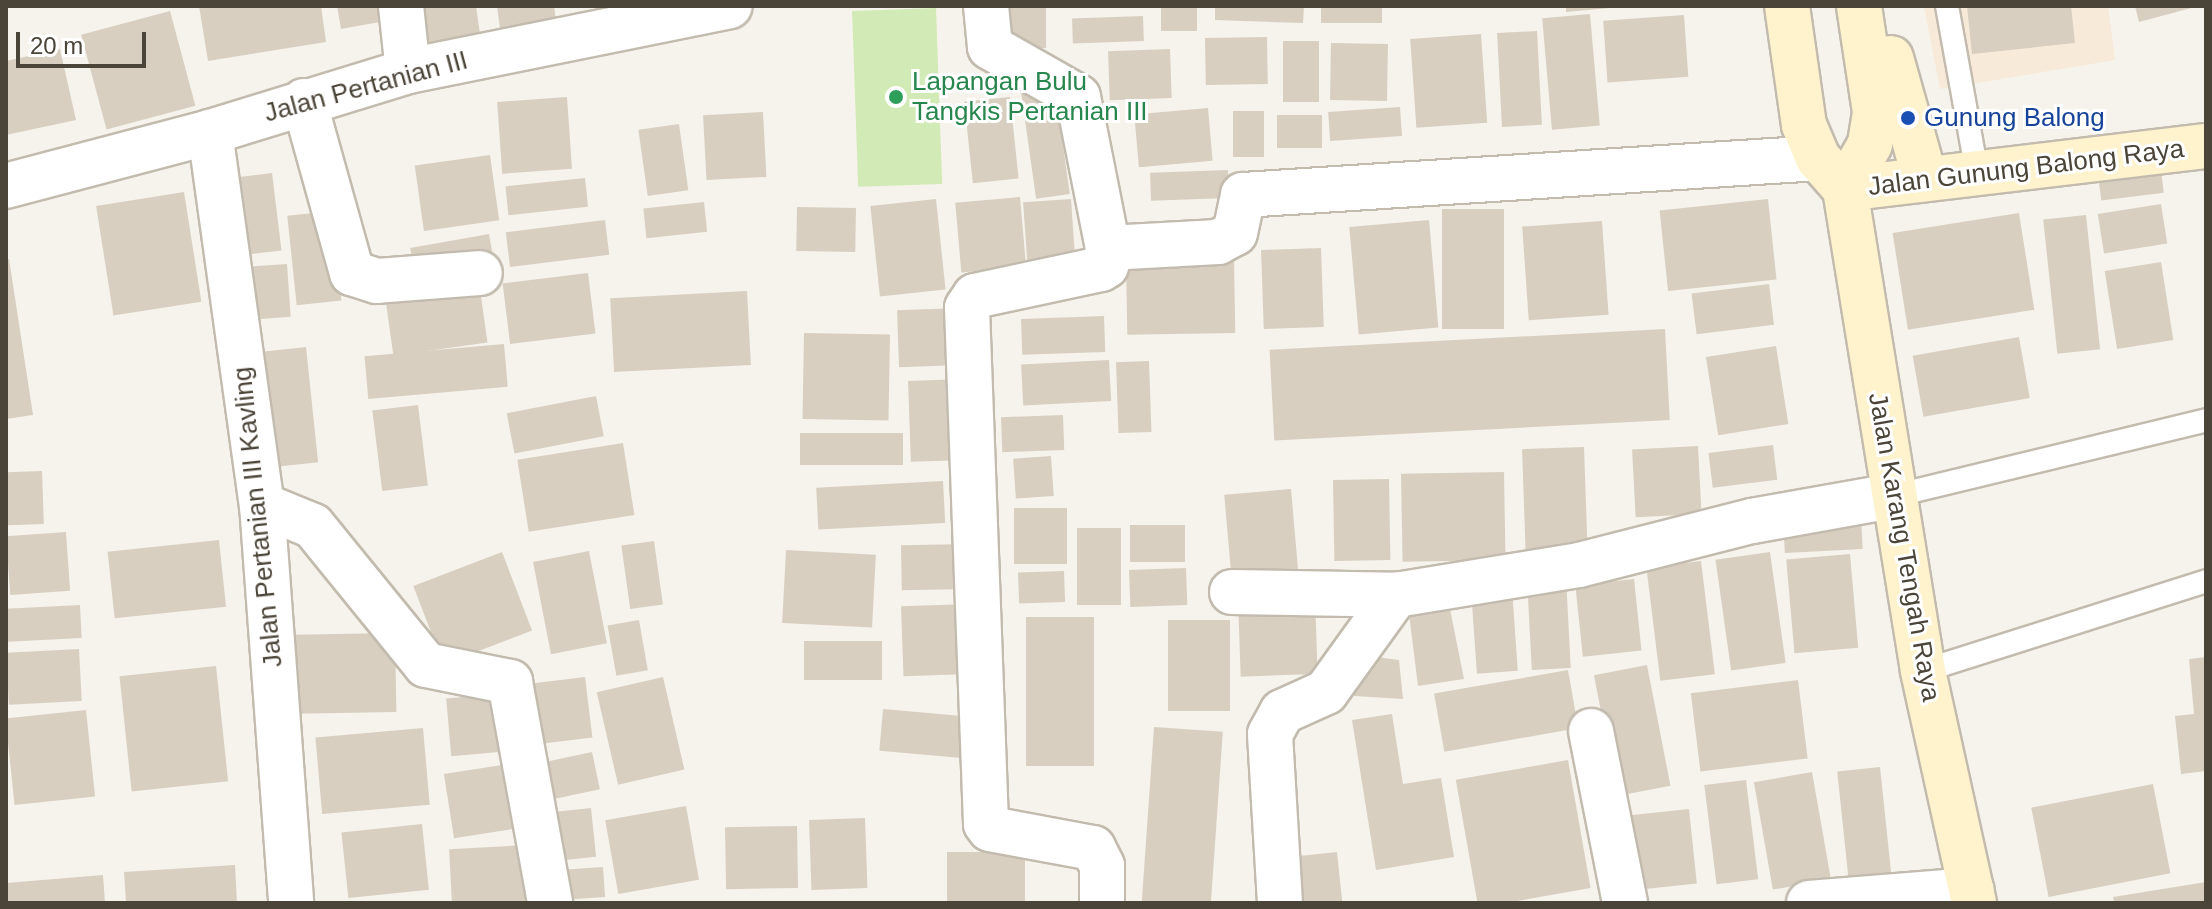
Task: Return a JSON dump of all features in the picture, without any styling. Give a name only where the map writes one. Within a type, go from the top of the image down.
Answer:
[{"type":"main road","name":"Jalan Karang Tengah Raya","points":[[1787,6],[1804,125],[1832,174],[1923,671],[1972,896]]},
{"type":"main road","points":[[1832,174],[1870,144],[1875,112],[1859,6]]},
{"type":"main road","points":[[1865,6],[1886,38],[1925,179]]},
{"type":"main road","name":"Jalan Gunung Balong Raya","points":[[1832,174],[1925,179],[2206,146]]},
{"type":"street","points":[[401,6],[408,71]]},
{"type":"street","name":"Jalan Pertanian III","points":[[6,186],[210,132],[408,71],[730,6]]},
{"type":"street","points":[[986,6],[990,47],[1078,97],[1108,248],[1106,266],[1101,269],[975,296],[964,327],[986,824],[990,829],[1080,842],[1093,848],[1102,866],[1102,903]]},
{"type":"street","points":[[304,101],[352,273],[377,281],[480,273]]},
{"type":"street","name":"Jalan Pertanian III Kavling","points":[[210,132],[262,505],[291,903]]},
{"type":"street","points":[[1108,248],[1218,242],[1235,233],[1243,195],[1832,174]]},
{"type":"street","points":[[1232,592],[1396,595],[1579,565],[1752,521],[1893,496]]},
{"type":"street","points":[[262,505],[313,526],[426,665],[510,682],[550,903]]},
{"type":"street","points":[[1280,903],[1270,734],[1282,712],[1326,692],[1396,595]]},
{"type":"street","points":[[1591,731],[1625,903]]},
{"type":"street","points":[[1809,903],[1972,896]]},
{"type":"lane","points":[[1947,6],[1977,173]]},
{"type":"lane","points":[[1893,496],[2206,420]]},
{"type":"lane","points":[[1923,671],[2206,581]]},
{"type":"shaded area","points":[[1924,6],[2108,6],[2115,60],[1940,89]]},
{"type":"green space","name":"Lapangan Bulu Tangkis Pertanian III","points":[[936,8],[942,184],[858,187],[852,11]]},
{"type":"building","points":[[199,6],[321,6],[326,42],[208,61]]},
{"type":"building","points":[[337,6],[377,6],[380,22],[341,29]]},
{"type":"building","points":[[414,6],[476,6],[481,41],[420,49]]},
{"type":"building","points":[[497,6],[554,6],[557,28],[501,36]]},
{"type":"building","points":[[1001,6],[1046,6],[1046,48],[1001,48]]},
{"type":"building","points":[[1161,6],[1197,6],[1197,31],[1161,31]]},
{"type":"building","points":[[1215,6],[1304,6],[1303,23],[1215,20]]},
{"type":"building","points":[[1321,6],[1382,6],[1382,23],[1321,23]]},
{"type":"building","points":[[1566,6],[1610,6],[1610,8],[1566,12]]},
{"type":"building","points":[[1967,6],[2071,6],[2075,43],[1972,54]]},
{"type":"building","points":[[2135,6],[2195,6],[2195,7],[2139,22]]},
{"type":"building","points":[[170,11],[195,106],[106,129],[81,35]]},
{"type":"building","points":[[1590,14],[1600,126],[1552,130],[1542,18]]},
{"type":"building","points":[[1684,15],[1688,77],[1608,82],[1603,21]]},
{"type":"building","points":[[1143,16],[1144,41],[1073,43],[1072,18]]},
{"type":"building","points":[[1537,31],[1542,125],[1502,127],[1497,33]]},
{"type":"building","points":[[1481,34],[1487,123],[1416,128],[1410,39]]},
{"type":"building","points":[[1267,37],[1268,84],[1206,85],[1205,38]]},
{"type":"building","points":[[1283,41],[1319,41],[1319,102],[1283,102]]},
{"type":"building","points":[[1331,43],[1388,44],[1387,101],[1330,100]]},
{"type":"building","points":[[60,49],[76,120],[6,135],[6,61]]},
{"type":"building","points":[[1170,49],[1172,98],[1110,100],[1108,51]]},
{"type":"building","points":[[1055,89],[1070,194],[1036,199],[1021,94]]},
{"type":"building","points":[[567,97],[572,169],[502,174],[497,102]]},
{"type":"building","points":[[1010,97],[1019,179],[973,183],[964,102]]},
{"type":"building","points":[[1400,107],[1402,136],[1330,141],[1328,112]]},
{"type":"building","points":[[1208,108],[1213,161],[1139,167],[1134,114]]},
{"type":"building","points":[[1233,111],[1264,111],[1264,157],[1233,157]]},
{"type":"building","points":[[763,112],[766,177],[706,180],[703,115]]},
{"type":"building","points":[[1277,115],[1322,115],[1322,148],[1277,148]]},
{"type":"building","points":[[679,124],[688,190],[648,196],[638,130]]},
{"type":"building","points":[[2159,154],[2164,193],[2101,200],[2096,162]]},
{"type":"building","points":[[490,155],[499,220],[424,231],[415,166]]},
{"type":"building","points":[[1228,170],[1229,198],[1151,201],[1150,173]]},
{"type":"building","points":[[272,173],[282,250],[239,256],[229,178]]},
{"type":"building","points":[[585,178],[588,207],[508,215],[505,186]]},
{"type":"building","points":[[184,192],[201,302],[113,316],[96,206]]},
{"type":"building","points":[[1020,197],[1026,267],[961,272],[955,203]]},
{"type":"building","points":[[936,199],[946,290],[880,296],[870,206]]},
{"type":"building","points":[[1071,199],[1075,263],[1028,266],[1023,202]]},
{"type":"building","points":[[1768,199],[1776,280],[1668,291],[1660,210]]},
{"type":"building","points":[[704,202],[707,232],[646,238],[643,208]]},
{"type":"building","points":[[2161,204],[2167,244],[2104,254],[2098,214]]},
{"type":"building","points":[[797,207],[856,208],[855,252],[796,251]]},
{"type":"building","points":[[1442,209],[1504,209],[1504,329],[1442,329]]},
{"type":"building","points":[[332,211],[341,301],[297,305],[287,216]]},
{"type":"building","points":[[2019,213],[2034,310],[1908,330],[1893,233]]},
{"type":"building","points":[[2086,215],[2100,349],[2057,354],[2043,219]]},
{"type":"building","points":[[605,220],[609,255],[510,267],[506,232]]},
{"type":"building","points":[[1429,220],[1438,328],[1359,335],[1349,227]]},
{"type":"building","points":[[1602,221],[1609,315],[1529,320],[1522,227]]},
{"type":"building","points":[[489,234],[493,257],[414,271],[410,248]]},
{"type":"building","points":[[1321,248],[1324,327],[1264,329],[1261,250]]},
{"type":"building","points":[[9,259],[33,415],[6,419],[6,260]]},
{"type":"building","points":[[1234,259],[1235,333],[1127,335],[1126,261]]},
{"type":"building","points":[[2161,262],[2173,340],[2117,349],[2105,271]]},
{"type":"building","points":[[287,264],[291,317],[243,320],[239,267]]},
{"type":"building","points":[[588,273],[595,334],[510,344],[503,283]]},
{"type":"building","points":[[479,282],[487,342],[393,356],[385,295]]},
{"type":"building","points":[[1769,284],[1774,325],[1697,334],[1692,294]]},
{"type":"building","points":[[747,291],[751,365],[614,372],[610,298]]},
{"type":"building","points":[[959,308],[961,365],[899,367],[897,310]]},
{"type":"building","points":[[1104,316],[1105,352],[1022,355],[1021,319]]},
{"type":"building","points":[[1665,329],[1670,420],[1274,441],[1270,350]]},
{"type":"building","points":[[804,333],[890,335],[888,420],[802,419]]},
{"type":"building","points":[[2019,337],[2030,398],[1923,417],[1913,356]]},
{"type":"building","points":[[504,344],[508,387],[368,399],[365,356]]},
{"type":"building","points":[[1776,346],[1788,424],[1718,435],[1706,357]]},
{"type":"building","points":[[306,347],[318,462],[276,467],[264,351]]},
{"type":"building","points":[[1109,360],[1111,401],[1023,406],[1021,365]]},
{"type":"building","points":[[1149,361],[1151,432],[1118,433],[1116,362]]},
{"type":"building","points":[[963,379],[966,460],[911,462],[908,381]]},
{"type":"building","points":[[596,396],[604,436],[514,454],[507,413]]},
{"type":"building","points":[[418,405],[428,485],[382,491],[372,411]]},
{"type":"building","points":[[1063,415],[1064,450],[1002,452],[1001,417]]},
{"type":"building","points":[[800,433],[903,433],[903,465],[800,465]]},
{"type":"building","points":[[623,443],[634,515],[529,532],[517,460]]},
{"type":"building","points":[[1773,445],[1777,480],[1713,488],[1708,453]]},
{"type":"building","points":[[1698,446],[1702,514],[1636,517],[1632,449]]},
{"type":"building","points":[[1584,447],[1588,555],[1526,557],[1522,449]]},
{"type":"building","points":[[1051,456],[1054,496],[1016,499],[1013,459]]},
{"type":"building","points":[[42,471],[44,524],[8,525],[6,472]]},
{"type":"building","points":[[1504,472],[1506,560],[1403,562],[1401,474]]},
{"type":"building","points":[[1389,479],[1390,560],[1334,561],[1333,480]]},
{"type":"building","points":[[943,481],[945,523],[818,530],[816,488]]},
{"type":"building","points":[[1291,489],[1298,571],[1231,577],[1224,495]]},
{"type":"building","points":[[1014,508],[1067,508],[1067,564],[1014,564]]},
{"type":"building","points":[[1861,516],[1863,549],[1785,553],[1783,520]]},
{"type":"building","points":[[1130,525],[1185,525],[1185,562],[1130,562]]},
{"type":"building","points":[[1077,528],[1121,528],[1121,605],[1077,605]]},
{"type":"building","points":[[66,532],[70,591],[10,595],[6,536]]},
{"type":"building","points":[[219,540],[226,607],[115,618],[108,552]]},
{"type":"building","points":[[654,541],[663,604],[630,609],[621,546]]},
{"type":"building","points":[[967,544],[968,589],[902,590],[901,545]]},
{"type":"building","points":[[786,550],[876,555],[872,628],[782,623]]},
{"type":"building","points":[[589,551],[607,643],[551,654],[533,562]]},
{"type":"building","points":[[502,552],[532,630],[443,664],[413,586]]},
{"type":"building","points":[[1770,552],[1786,663],[1731,671],[1716,560]]},
{"type":"building","points":[[1850,554],[1858,648],[1794,653],[1786,560]]},
{"type":"building","points":[[1701,561],[1715,674],[1660,681],[1646,568]]},
{"type":"building","points":[[1186,568],[1187,605],[1130,607],[1129,570]]},
{"type":"building","points":[[1064,571],[1065,602],[1019,604],[1018,573]]},
{"type":"building","points":[[1566,577],[1571,668],[1532,670],[1527,579]]},
{"type":"building","points":[[1634,579],[1642,651],[1583,657],[1575,585]]},
{"type":"building","points":[[1512,588],[1518,671],[1477,674],[1471,591]]},
{"type":"building","points":[[1446,589],[1464,679],[1418,686],[1407,598]]},
{"type":"building","points":[[1315,598],[1318,674],[1241,677],[1238,601]]},
{"type":"building","points":[[968,604],[970,674],[903,676],[901,606]]},
{"type":"building","points":[[80,605],[82,638],[8,642],[6,609]]},
{"type":"building","points":[[1026,617],[1094,617],[1094,766],[1026,766]]},
{"type":"building","points":[[639,620],[648,670],[616,676],[607,626]]},
{"type":"building","points":[[1168,620],[1230,620],[1230,711],[1168,711]]},
{"type":"building","points":[[395,633],[396,712],[294,714],[293,635]]},
{"type":"building","points":[[804,641],[882,641],[882,680],[804,680]]},
{"type":"building","points":[[79,649],[82,701],[9,705],[6,653]]},
{"type":"building","points":[[1354,654],[1399,660],[1403,699],[1354,696]]},
{"type":"building","points":[[2206,657],[2206,771],[2181,774],[2175,716],[2194,714],[2189,659]]},
{"type":"building","points":[[1647,665],[1670,786],[1617,796],[1594,675]]},
{"type":"building","points":[[216,666],[228,781],[132,792],[120,676]]},
{"type":"building","points":[[1568,670],[1578,728],[1444,752],[1434,694]]},
{"type":"building","points":[[585,677],[592,738],[535,745],[527,684]]},
{"type":"building","points":[[663,677],[684,770],[618,785],[597,692]]},
{"type":"building","points":[[1798,680],[1808,758],[1700,772],[1691,693]]},
{"type":"building","points":[[497,694],[502,752],[451,756],[446,698]]},
{"type":"building","points":[[883,709],[977,717],[973,759],[879,751]]},
{"type":"building","points":[[86,710],[95,797],[15,805],[6,718]]},
{"type":"building","points":[[1392,714],[1403,784],[1441,778],[1454,857],[1376,870],[1352,720]]},
{"type":"building","points":[[1154,727],[1223,732],[1211,903],[1142,903]]},
{"type":"building","points":[[423,728],[430,805],[322,814],[315,737]]},
{"type":"building","points":[[592,752],[600,789],[548,800],[540,763]]},
{"type":"building","points":[[1568,760],[1591,888],[1506,903],[1477,903],[1456,780]]},
{"type":"building","points":[[514,763],[524,827],[454,838],[444,774]]},
{"type":"building","points":[[1880,767],[1891,873],[1848,878],[1837,771]]},
{"type":"building","points":[[1812,772],[1831,879],[1773,890],[1754,782]]},
{"type":"building","points":[[1746,780],[1758,879],[1716,884],[1704,785]]},
{"type":"building","points":[[2153,784],[2170,873],[2049,897],[2031,808]]},
{"type":"building","points":[[686,806],[699,880],[618,894],[605,820]]},
{"type":"building","points":[[591,808],[596,857],[551,861],[546,813]]},
{"type":"building","points":[[1689,809],[1697,884],[1640,890],[1632,815]]},
{"type":"building","points":[[865,818],[867,888],[811,890],[809,820]]},
{"type":"building","points":[[422,824],[429,890],[348,898],[341,832]]},
{"type":"building","points":[[797,826],[798,888],[726,889],[725,827]]},
{"type":"building","points":[[528,845],[531,902],[452,903],[449,849]]},
{"type":"building","points":[[947,852],[1025,852],[1025,903],[947,903]]},
{"type":"building","points":[[1337,852],[1342,903],[1300,903],[1295,856]]},
{"type":"building","points":[[235,865],[237,903],[126,903],[124,872]]},
{"type":"building","points":[[603,867],[605,897],[565,900],[563,870]]},
{"type":"building","points":[[103,875],[105,903],[6,903],[6,883]]},
{"type":"building","points":[[2206,882],[2206,903],[2114,903],[2113,897]]},
{"type":"place","name":"Lapangan Bulu Tangkis Pertanian III","points":[[896,97]]},
{"type":"place","name":"Gunung Balong","points":[[1908,118]]}]
